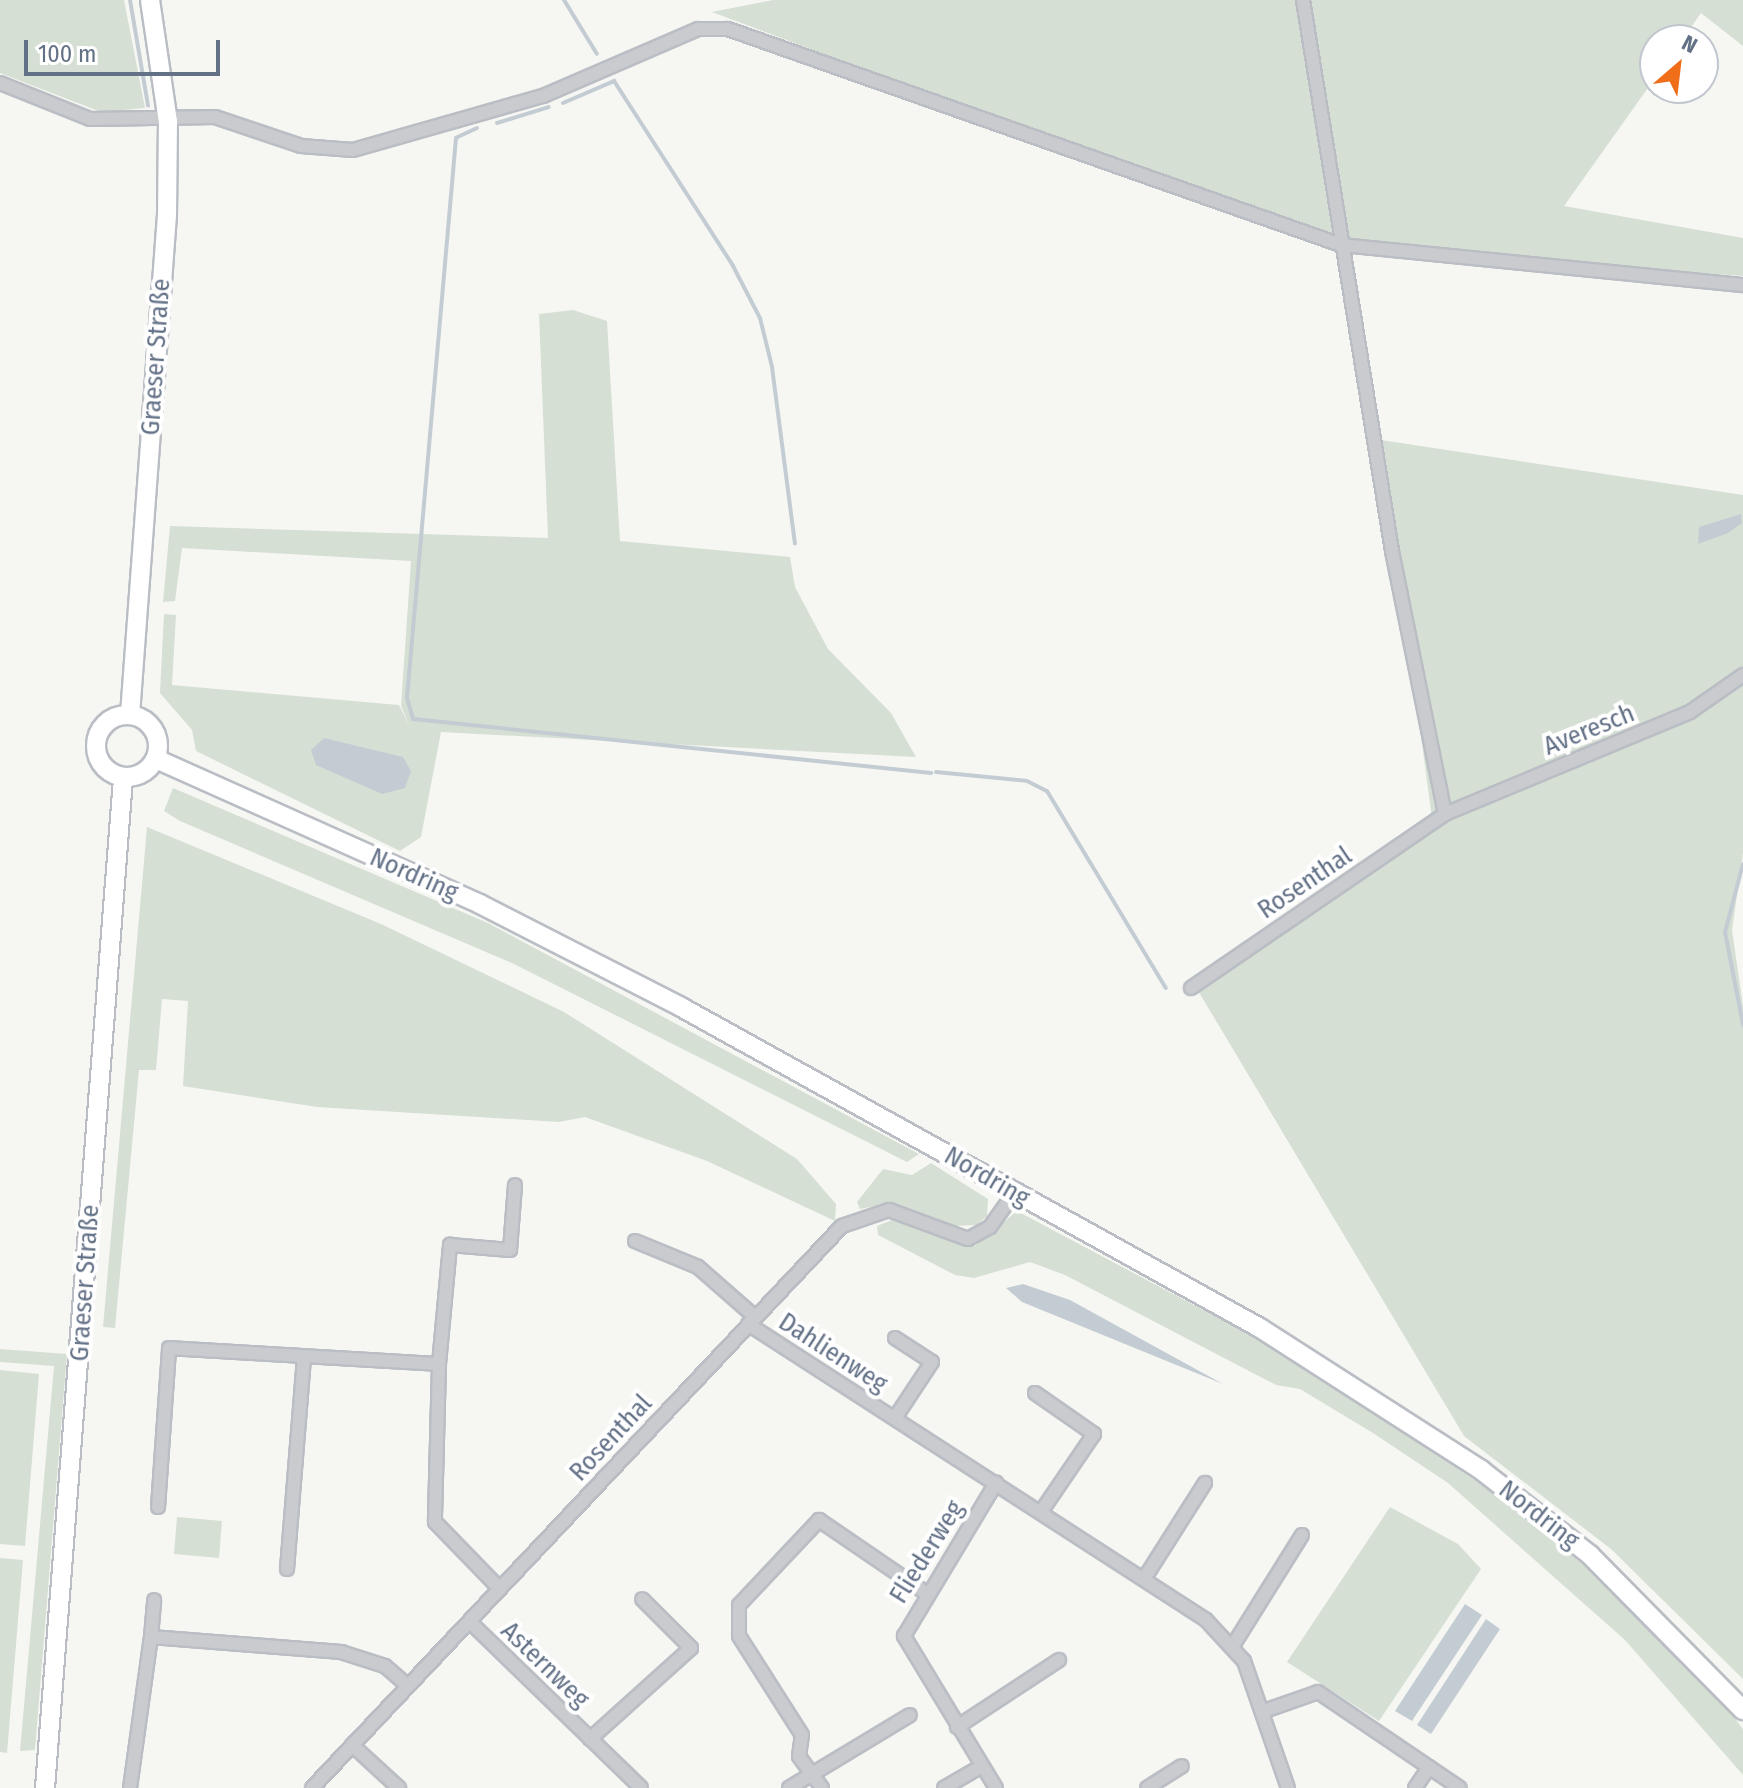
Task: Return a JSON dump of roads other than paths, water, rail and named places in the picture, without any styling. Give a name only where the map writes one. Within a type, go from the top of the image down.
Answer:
[{"type":"main road","name":"Graeser Straße","points":[[130,715],[167,215],[168,122],[150,0]]},
{"type":"main road","points":[[130,715],[154,731],[156,759],[142,774],[123,778],[105,769],[96,743],[111,719],[130,715]]},
{"type":"main road","name":"Nordring","points":[[156,759],[480,904],[695,1014],[1260,1328],[1481,1470],[1590,1555],[1743,1710]]},
{"type":"main road","name":"Graeser Straße","points":[[45,1788],[123,778]]},
{"type":"street","points":[[1303,0],[1341,245],[1445,814]]},
{"type":"street","points":[[0,83],[90,119],[168,122],[235,120],[301,146],[353,150],[543,96],[698,29],[728,29],[1341,245],[1743,285]]},
{"type":"street","name":"Averesch","points":[[1445,814],[1690,712],[1743,675]]},
{"type":"street","name":"Rosenthal","points":[[1191,988],[1445,814]]},
{"type":"street","points":[[500,1589],[435,1522],[439,1364],[450,1245],[510,1250],[515,1185]]},
{"type":"street","name":"Rosenthal","points":[[312,1788],[751,1320],[855,1217],[889,1210],[968,1239],[990,1227],[1014,1193]]},
{"type":"street","points":[[635,1241],[698,1267],[751,1320]]},
{"type":"street","name":"Dahlienweg","points":[[751,1320],[895,1418],[1144,1579],[1232,1647],[1267,1710],[1288,1788]]},
{"type":"street","name":"Dahlienweg","points":[[895,1338],[932,1362],[895,1418]]},
{"type":"street","points":[[158,1507],[169,1348],[439,1364]]},
{"type":"street","points":[[287,1569],[304,1357]]},
{"type":"street","points":[[1035,1393],[1094,1434],[1041,1512]]},
{"type":"street","name":"Fliederweg","points":[[996,1483],[926,1593],[906,1647],[996,1788]]},
{"type":"street","points":[[1144,1579],[1205,1483]]},
{"type":"street","points":[[822,1788],[799,1756],[802,1735],[739,1636],[739,1605],[819,1520],[926,1593]]},
{"type":"street","points":[[1232,1647],[1302,1535]]},
{"type":"street","name":"Asternweg","points":[[590,1739],[691,1648],[642,1599]]},
{"type":"street","points":[[130,1788],[154,1600]]},
{"type":"street","name":"Asternweg","points":[[470,1622],[641,1788]]},
{"type":"street","points":[[151,1637],[341,1652],[385,1666],[408,1686]]},
{"type":"street","points":[[957,1727],[1059,1660]]},
{"type":"street","points":[[1267,1710],[1318,1692],[1460,1788]]},
{"type":"street","points":[[789,1788],[910,1715]]},
{"type":"street","points":[[352,1745],[399,1788]]},
{"type":"street","points":[[944,1788],[982,1766]]},
{"type":"street","points":[[1147,1788],[1182,1766]]},
{"type":"street","points":[[1415,1788],[1429,1767]]},
{"type":"waterway","points":[[130,0],[148,105]]},
{"type":"waterway","points":[[564,0],[597,54]]},
{"type":"waterway","points":[[563,103],[614,81],[733,266],[760,318],[772,367],[795,544]]},
{"type":"waterway","points":[[497,123],[549,107]]},
{"type":"waterway","points":[[477,128],[456,138],[407,698],[413,719],[931,773]]},
{"type":"waterway","points":[[936,772],[1027,781],[1047,791],[1166,988]]},
{"type":"waterway","points":[[1743,864],[1725,932],[1743,1025]]}]
